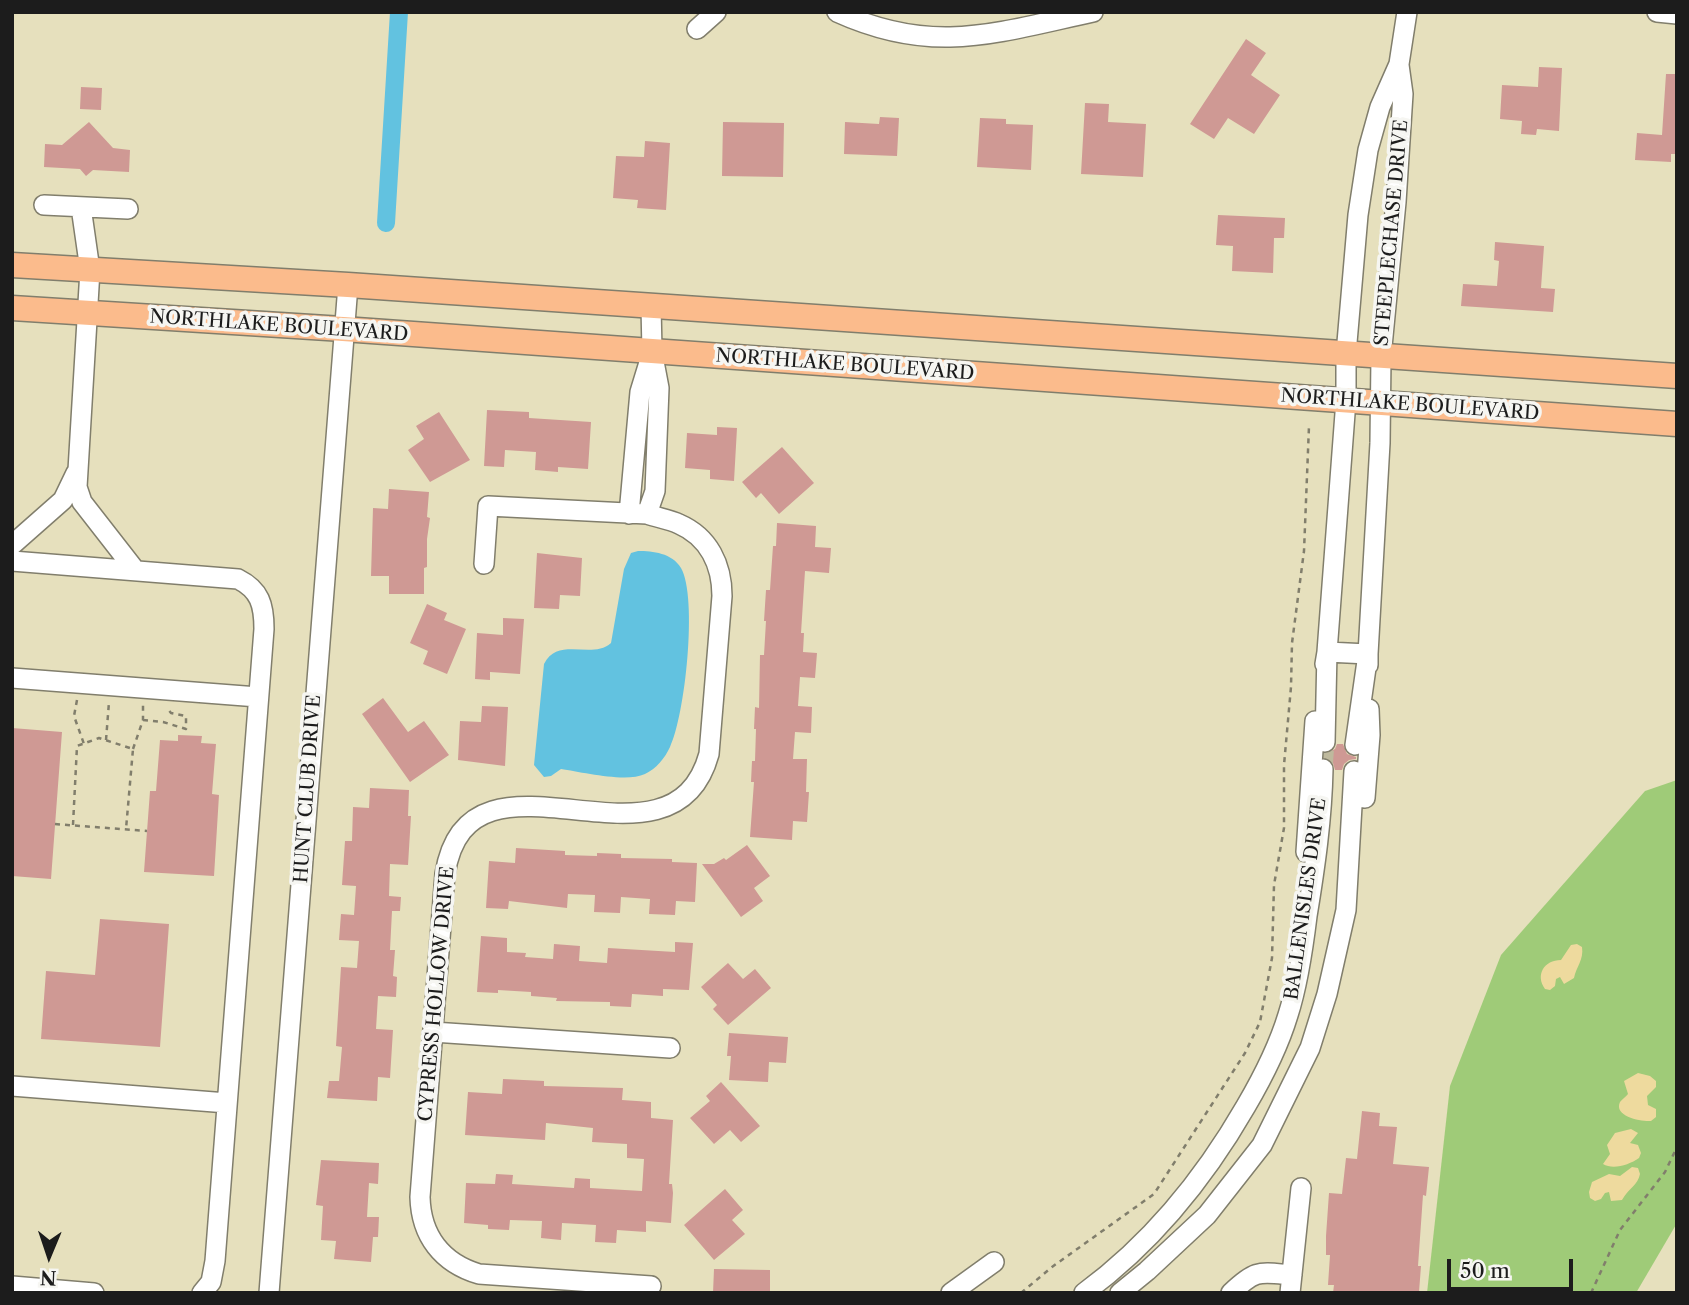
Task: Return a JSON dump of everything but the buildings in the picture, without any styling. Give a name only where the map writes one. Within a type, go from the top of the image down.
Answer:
[{"type":"main road","points":[[12,265],[348,285],[1677,376]]},
{"type":"main road","name":"NORTHLAKE BOULEVARD","points":[[12,308],[344,329],[1677,424]]},
{"type":"street","points":[[697,29],[716,12]]},
{"type":"street","points":[[837,12],[891,33],[951,38],[981,36],[1093,12]]},
{"type":"street","name":"STEEPLECHASE DRIVE","points":[[1346,400],[1346,354],[1358,215],[1368,150],[1380,107],[1399,64],[1407,12]]},
{"type":"street","points":[[1657,12],[1677,13]]},
{"type":"street","name":"STEEPLECHASE DRIVE","points":[[1379,402],[1403,94],[1399,64]]},
{"type":"street","points":[[44,205],[128,209]]},
{"type":"street","points":[[81,207],[90,270],[77,487],[82,502],[135,570]]},
{"type":"street","name":"HUNT CLUB DRIVE","points":[[270,1293],[348,285]]},
{"type":"street","points":[[638,514],[655,491],[659,388],[652,351],[651,306]]},
{"type":"street","points":[[1307,916],[1305,861],[1311,761],[1326,652],[1346,400]]},
{"type":"street","points":[[1346,910],[1364,813],[1370,735],[1368,654],[1380,443],[1379,402]]},
{"type":"street","points":[[12,545],[62,500],[71,487],[77,468]]},
{"type":"street","name":"CYPRESS HOLLOW DRIVE","points":[[484,564],[488,506],[638,514],[668,519],[691,530],[709,548],[720,571],[722,596],[709,754],[706,766],[690,791],[680,800],[657,811],[632,813],[517,806],[492,811],[470,824],[457,838],[447,861],[421,1209],[428,1234],[436,1248],[456,1265],[480,1274],[651,1286]]},
{"type":"street","points":[[12,561],[224,576],[238,579],[255,589],[260,597],[264,614],[214,1276],[202,1293]]},
{"type":"street","points":[[1326,652],[1368,654]]},
{"type":"street","points":[[1325,742],[1326,652]]},
{"type":"street","points":[[1355,745],[1368,654]]},
{"type":"street","points":[[12,678],[258,696]]},
{"type":"street","name":"BALLENISLES DRIVE","points":[[1084,1293],[1166,1220],[1221,1150],[1271,1062],[1289,1014],[1307,916],[1322,820],[1324,769]]},
{"type":"street","name":"BALLENISLES DRIVE","points":[[1120,1293],[1207,1215],[1262,1145],[1310,1048],[1327,995],[1346,910],[1354,771]]},
{"type":"street","points":[[1322,820],[1351,822]]},
{"type":"street","points":[[433,1032],[670,1048]]},
{"type":"street","points":[[12,1086],[227,1103]]},
{"type":"street","points":[[1231,1293],[1251,1275],[1263,1272],[1291,1284],[1301,1188]]},
{"type":"street","points":[[951,1293],[994,1262]]},
{"type":"street","points":[[12,1286],[94,1293]]},
{"type":"path","points":[[1021,1293],[1052,1267],[1154,1194],[1245,1053],[1261,1022],[1272,958],[1274,885],[1284,828],[1285,740],[1291,687],[1292,643],[1304,551],[1310,426]]},
{"type":"path","points":[[78,695],[74,716],[84,744]]},
{"type":"path","points":[[106,740],[110,697]]},
{"type":"path","points":[[126,829],[133,749],[143,720],[143,699]]},
{"type":"path","points":[[143,720],[163,722],[186,729],[186,716],[171,713],[161,702]]},
{"type":"path","points":[[73,825],[77,746],[99,738],[133,749]]},
{"type":"path","points":[[55,824],[147,831]]},
{"type":"path","points":[[1591,1293],[1620,1230],[1665,1172],[1677,1147]]},
{"type":"green space","points":[[1677,780],[1677,1223],[1636,1293],[1427,1293],[1450,1086],[1501,955],[1645,791]]},
{"type":"sand","points":[[1571,945],[1582,947],[1582,952],[1574,978],[1564,984],[1560,977],[1550,990],[1545,989],[1541,979],[1543,969],[1550,963],[1561,960]]},
{"type":"sand","points":[[1638,1073],[1650,1076],[1656,1081],[1656,1087],[1647,1096],[1648,1105],[1656,1109],[1656,1117],[1651,1121],[1630,1118],[1619,1107],[1628,1094],[1624,1081]]},
{"type":"sand","points":[[1631,1129],[1638,1133],[1630,1143],[1638,1145],[1641,1153],[1639,1158],[1621,1166],[1603,1164],[1610,1154],[1607,1145],[1615,1133]]},
{"type":"sand","points":[[1632,1167],[1638,1168],[1639,1178],[1622,1200],[1611,1201],[1609,1192],[1595,1201],[1590,1198],[1592,1182],[1609,1174],[1620,1176]]},
{"type":"water","points":[[656,552],[673,559],[681,568],[686,583],[689,604],[688,657],[680,710],[670,747],[656,766],[637,776],[604,776],[561,769],[544,777],[534,765],[544,664],[558,651],[594,650],[611,643],[624,569],[631,553]]},
{"type":"waterway","points":[[386,223],[399,12]]},
{"type":"tunnel","points":[[1323,769],[1325,742]]}]
